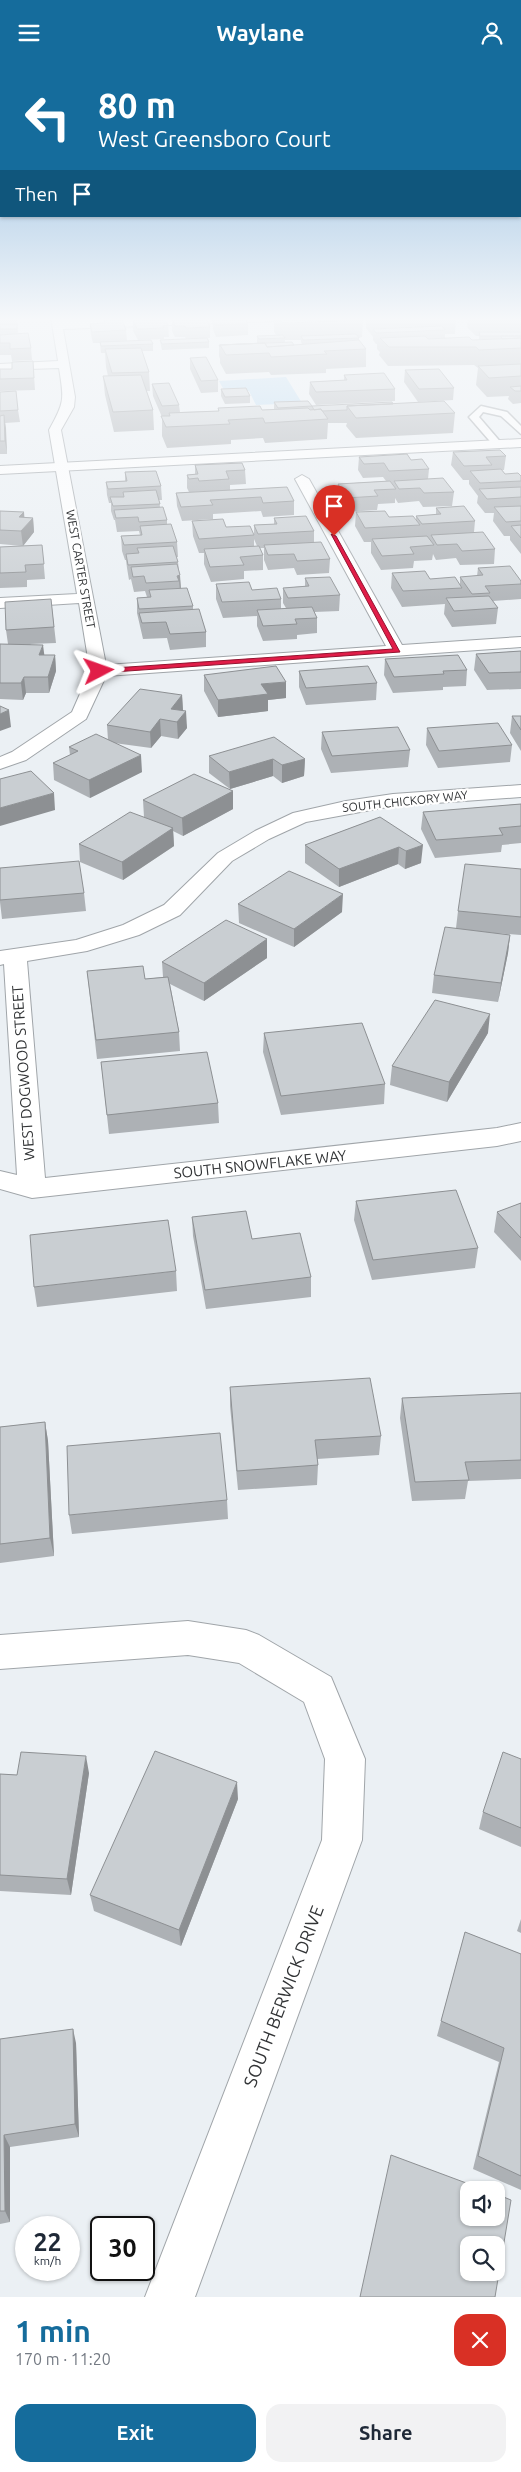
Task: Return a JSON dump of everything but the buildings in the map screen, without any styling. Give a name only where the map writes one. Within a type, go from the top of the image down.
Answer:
[{"type":"street","name":"WEST CARTER STREET","points":[[60,421],[55,430],[99,671]]},
{"type":"street","points":[[0,470],[520,445]]},
{"type":"street","points":[[302,479],[397,651]]},
{"type":"street","points":[[0,603],[87,598]]},
{"type":"street","points":[[0,763],[19,757],[80,715],[99,671],[521,642]]},
{"type":"street","name":"SOUTH CHICKORY WAY","points":[[7,957],[79,946],[131,930],[172,910],[225,857],[262,835],[300,817],[346,807],[393,800],[521,791]]},
{"type":"street","name":"WEST DOGWOOD STREET","points":[[7,957],[32,1189]]},
{"type":"street","name":"SOUTH SNOWFLAKE WAY","points":[[0,1180],[32,1189],[498,1137],[521,1132]]},
{"type":"street","name":"SOUTH BERWICK DRIVE","points":[[0,1652],[188,1638],[246,1647],[318,1689],[345,1759],[342,1840],[170,2297]]},
{"type":"lane","points":[[478,421],[498,445]]},
{"type":"lane","points":[[511,421],[521,431]]},
{"type":"route","points":[[99,671],[397,651],[334,536]]}]
